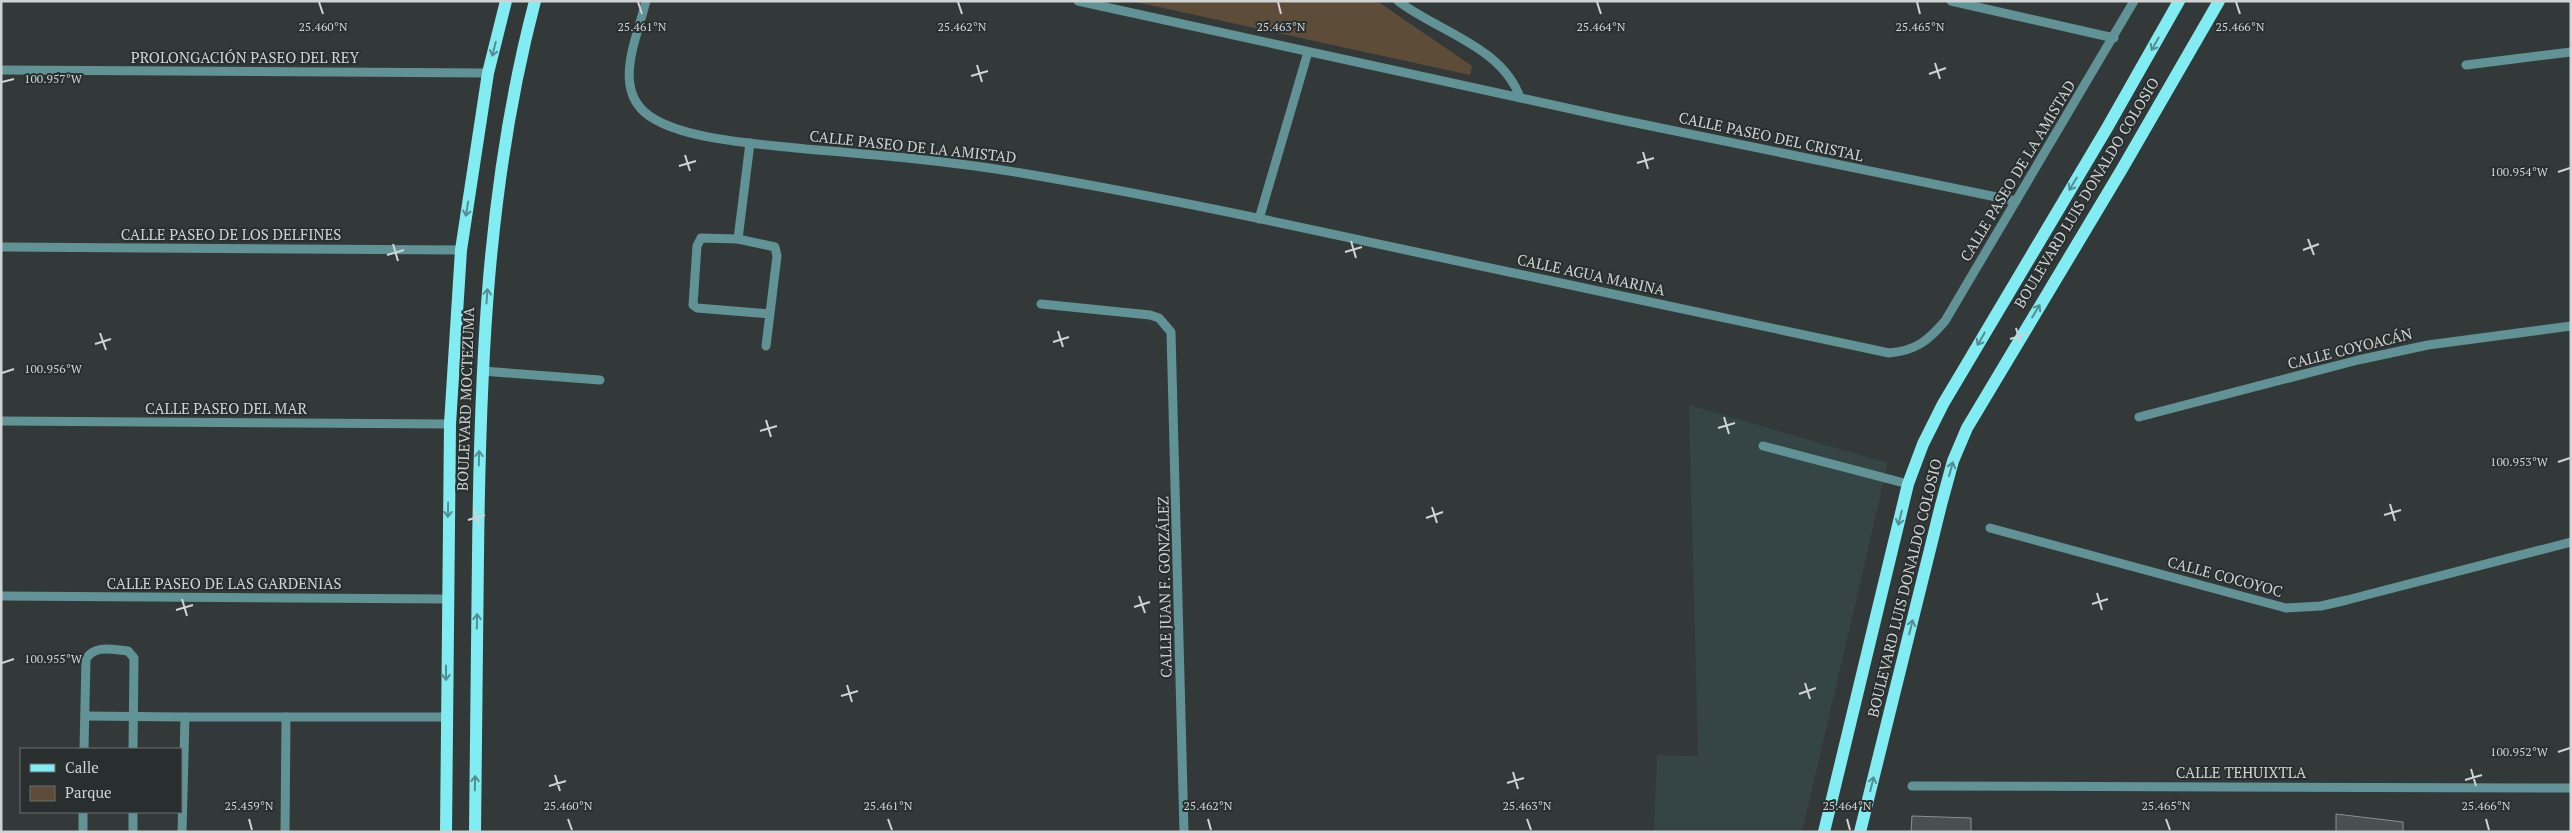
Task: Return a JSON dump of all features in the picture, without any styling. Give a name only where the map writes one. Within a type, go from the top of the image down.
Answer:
[{"type":"main road","name":"BOULEVARD MOCTEZUMA","points":[[446,832],[450,424],[461,250],[488,73],[506,1]]},
{"type":"main road","name":"BOULEVARD MOCTEZUMA","points":[[475,832],[479,415],[489,258],[518,67],[535,1]]},
{"type":"main road","name":"BOULEVARD LUIS DONALDO COLOSIO","points":[[1824,832],[1908,484],[1922,444],[1943,404],[2107,128],[2179,1]]},
{"type":"main road","name":"BOULEVARD LUIS DONALDO COLOSIO","points":[[1860,832],[1941,505],[1953,461],[1967,428],[2122,169],[2219,1]]},
{"type":"street","name":"CALLE PASEO DE LA AMISTAD","points":[[646,1],[629,70],[628,86],[632,98],[654,120],[672,127],[750,143],[958,163],[1259,219]]},
{"type":"street","name":"CALLE PASEO DEL CRISTAL","points":[[1078,1],[1520,98],[2016,202]]},
{"type":"street","points":[[1398,1],[1481,51],[1504,69],[1515,84],[1520,98]]},
{"type":"street","points":[[1951,1],[2114,38]]},
{"type":"street","name":"CALLE PASEO DE LA AMISTAD","points":[[1917,348],[1931,337],[1944,321],[2114,38],[2134,1]]},
{"type":"street","points":[[1259,219],[1308,52]]},
{"type":"street","points":[[2466,65],[2571,52]]},
{"type":"street","name":"PROLONGACIÓN PASEO DEL REY","points":[[1,70],[488,73]]},
{"type":"street","points":[[738,239],[750,143]]},
{"type":"street","name":"CALLE AGUA MARINA","points":[[1259,219],[1889,353],[1917,348]]},
{"type":"street","points":[[766,346],[770,314],[777,251],[772,245],[738,239],[704,236],[698,241],[693,305],[697,308],[770,314]]},
{"type":"street","name":"CALLE PASEO DE LOS DELFINES","points":[[1,247],[461,250]]},
{"type":"street","name":"CALLE JUAN F. GONZÁLEZ","points":[[1041,304],[1150,315],[1167,325],[1173,341],[1184,832]]},
{"type":"street","name":"CALLE COYOACÁN","points":[[2139,417],[2358,360],[2428,345],[2571,326]]},
{"type":"street","points":[[482,371],[600,380]]},
{"type":"street","name":"CALLE PASEO DEL MAR","points":[[1,421],[450,424]]},
{"type":"street","points":[[1763,446],[1908,484]]},
{"type":"street","name":"CALLE COCOYOC","points":[[1990,528],[2286,608],[2312,607],[2338,602],[2571,542]]},
{"type":"street","name":"CALLE PASEO DE LAS GARDENIAS","points":[[1,596],[447,599]]},
{"type":"street","points":[[84,748],[86,659],[95,650],[102,649],[128,651],[134,658],[134,748]]},
{"type":"street","points":[[85,716],[446,717]]},
{"type":"street","points":[[182,832],[185,717]]},
{"type":"street","points":[[285,832],[286,717]]},
{"type":"street","name":"CALLE TEHUIXTLA","points":[[1912,786],[2571,788]]},
{"type":"street","points":[[82,832],[83,813]]},
{"type":"street","points":[[132,832],[133,813]]},
{"type":"shaded area","points":[[1689,405],[1888,463],[1802,832],[1654,832],[1657,755],[1698,756]]},
{"type":"green space","points":[[1131,1],[1377,1],[1472,66],[1470,75]]},
{"type":"building","points":[[2336,814],[2403,822],[2403,832],[2336,832]]},
{"type":"building","points":[[1912,816],[1971,818],[1971,832],[1911,832]]}]
